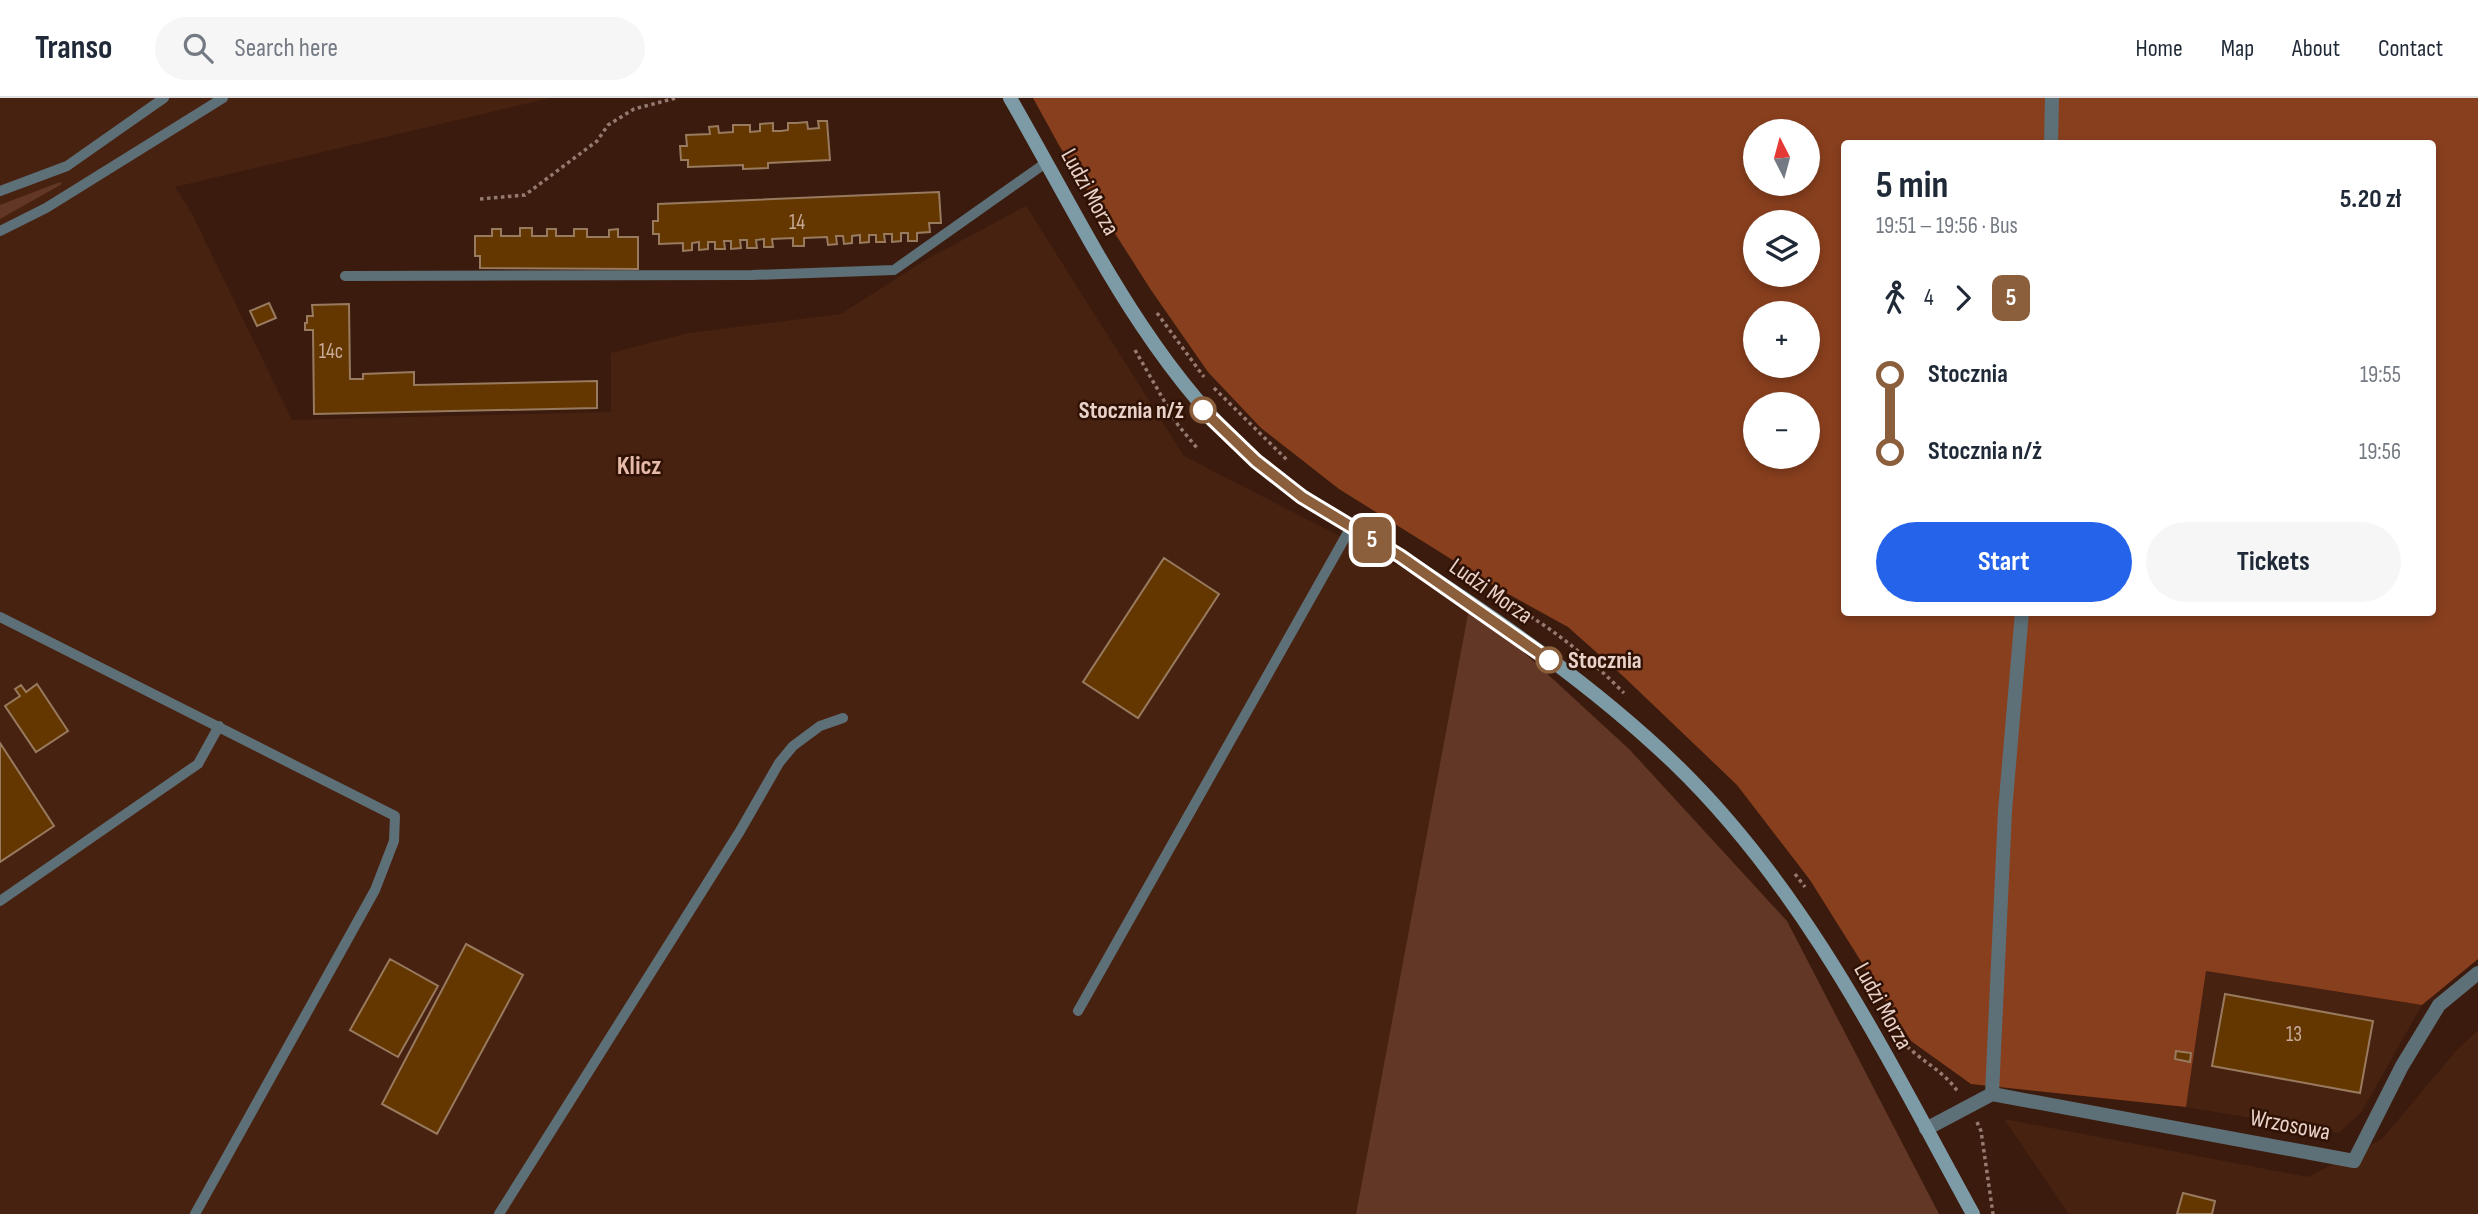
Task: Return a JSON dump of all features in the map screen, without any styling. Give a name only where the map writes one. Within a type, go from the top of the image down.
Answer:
[{"type":"street","name":"Ludzi Morza","points":[[1010,98],[1134,315],[1168,368],[1203,410],[1256,461],[1302,497],[1400,556],[1549,660],[1647,738],[1715,804],[1791,899],[1834,965],[1973,1214]]},
{"type":"street","points":[[2051,140],[2052,98]]},
{"type":"street","points":[[1926,1129],[1992,1094],[2005,811],[2022,616]]},
{"type":"street","name":"Wrzosowa","points":[[1992,1094],[2354,1161],[2402,1066],[2439,1005],[2478,973]]},
{"type":"lane","points":[[0,191],[67,166],[164,98]]},
{"type":"lane","points":[[0,231],[46,208],[223,98]]},
{"type":"lane","points":[[345,276],[752,275],[894,270],[1047,162]]},
{"type":"lane","points":[[1079,1011],[1350,527]]},
{"type":"lane","points":[[0,617],[395,816],[394,841],[375,890],[195,1214]]},
{"type":"lane","points":[[499,1214],[733,842],[779,763],[793,746],[820,726],[843,718]]},
{"type":"lane","points":[[0,901],[198,764],[219,726]]},
{"type":"path","points":[[480,198],[525,195],[597,141],[608,125],[634,109],[676,98]]},
{"type":"path","points":[[1134,349],[1178,425],[1198,448]]},
{"type":"shaded area","points":[[0,98],[550,98],[175,187],[192,214],[292,420],[611,412],[611,353],[688,333],[841,314],[927,259],[1026,206],[1184,456],[1470,603],[1356,1214],[0,1214]]},
{"type":"shaded area","points":[[1033,98],[2478,98],[2478,959],[2422,1005],[2206,971],[2186,1107],[1971,1084],[1911,1041],[1810,880],[1737,785],[1623,676],[1568,627],[1499,589],[1339,489],[1261,428],[1208,372],[1151,290],[1060,147]]},
{"type":"shaded area","points":[[60,182],[62,184],[0,219],[0,205]]},
{"type":"shaded area","points":[[1470,603],[1629,749],[1787,921],[1939,1214],[1356,1214]]},
{"type":"shaded area","points":[[2206,971],[2422,1005],[2362,1111],[2339,1133],[2186,1107]]},
{"type":"shaded area","points":[[2478,1030],[2478,1214],[2069,1214],[2004,1119],[2308,1177],[2382,1139],[2455,1052]]},
{"type":"building","points":[[818,121],[827,121],[830,160],[768,163],[768,168],[743,169],[743,165],[688,167],[688,160],[681,160],[680,146],[687,146],[686,135],[710,134],[709,127],[718,126],[719,133],[733,132],[733,125],[750,125],[750,132],[760,131],[760,124],[773,123],[773,131],[781,131],[788,130],[788,123],[807,122],[808,129],[819,128]]},
{"type":"building","points":[[939,192],[941,223],[929,223],[930,232],[917,233],[917,241],[908,241],[908,233],[901,233],[901,241],[892,242],[892,234],[884,234],[885,242],[876,242],[876,235],[869,235],[869,242],[860,243],[860,235],[852,236],[852,243],[844,244],[843,236],[836,236],[837,244],[828,245],[827,237],[804,238],[804,246],[793,246],[793,238],[772,239],[773,247],[764,247],[764,239],[756,240],[757,248],[747,248],[747,240],[740,240],[741,248],[731,249],[731,241],[724,241],[725,249],[715,249],[715,242],[708,242],[708,249],[699,250],[699,242],[692,243],[692,250],[683,251],[683,243],[659,244],[659,234],[653,234],[653,221],[658,221],[658,204]]},
{"type":"building","points":[[520,228],[532,228],[532,236],[547,236],[547,229],[556,229],[556,236],[574,236],[574,229],[587,229],[587,237],[609,237],[609,230],[618,229],[618,237],[638,237],[638,269],[480,268],[480,256],[475,256],[475,236],[492,236],[492,229],[501,229],[501,236],[520,236]]},
{"type":"building","points":[[269,303],[276,318],[257,326],[250,311]]},
{"type":"building","points":[[349,304],[350,379],[363,379],[363,374],[414,372],[414,385],[597,381],[597,408],[314,414],[313,330],[305,330],[307,316],[313,316],[312,305]]},
{"type":"building","points":[[1164,558],[1219,594],[1138,718],[1083,682]]},
{"type":"building","points":[[37,684],[68,731],[36,752],[5,706],[20,696],[15,689],[21,685],[26,692]]},
{"type":"building","points":[[0,743],[54,826],[0,862]]},
{"type":"building","points":[[466,944],[523,975],[437,1134],[382,1104]]},
{"type":"building","points":[[390,959],[438,986],[398,1057],[350,1030]]},
{"type":"building","points":[[2225,994],[2373,1021],[2360,1093],[2212,1066]]},
{"type":"building","points":[[2176,1051],[2191,1053],[2190,1062],[2175,1059]]},
{"type":"building","points":[[2183,1193],[2215,1201],[2212,1214],[2177,1214]]},
{"type":"bus line","name":"5","points":[[1203,410],[1256,461],[1302,497],[1400,556],[1549,660]]},
{"type":"place","name":"Stocznia n/ż","points":[[1203,410]]},
{"type":"place","name":"Stocznia","points":[[1549,660]]},
{"type":"district","name":"Klicz","points":[[639,466]]}]
